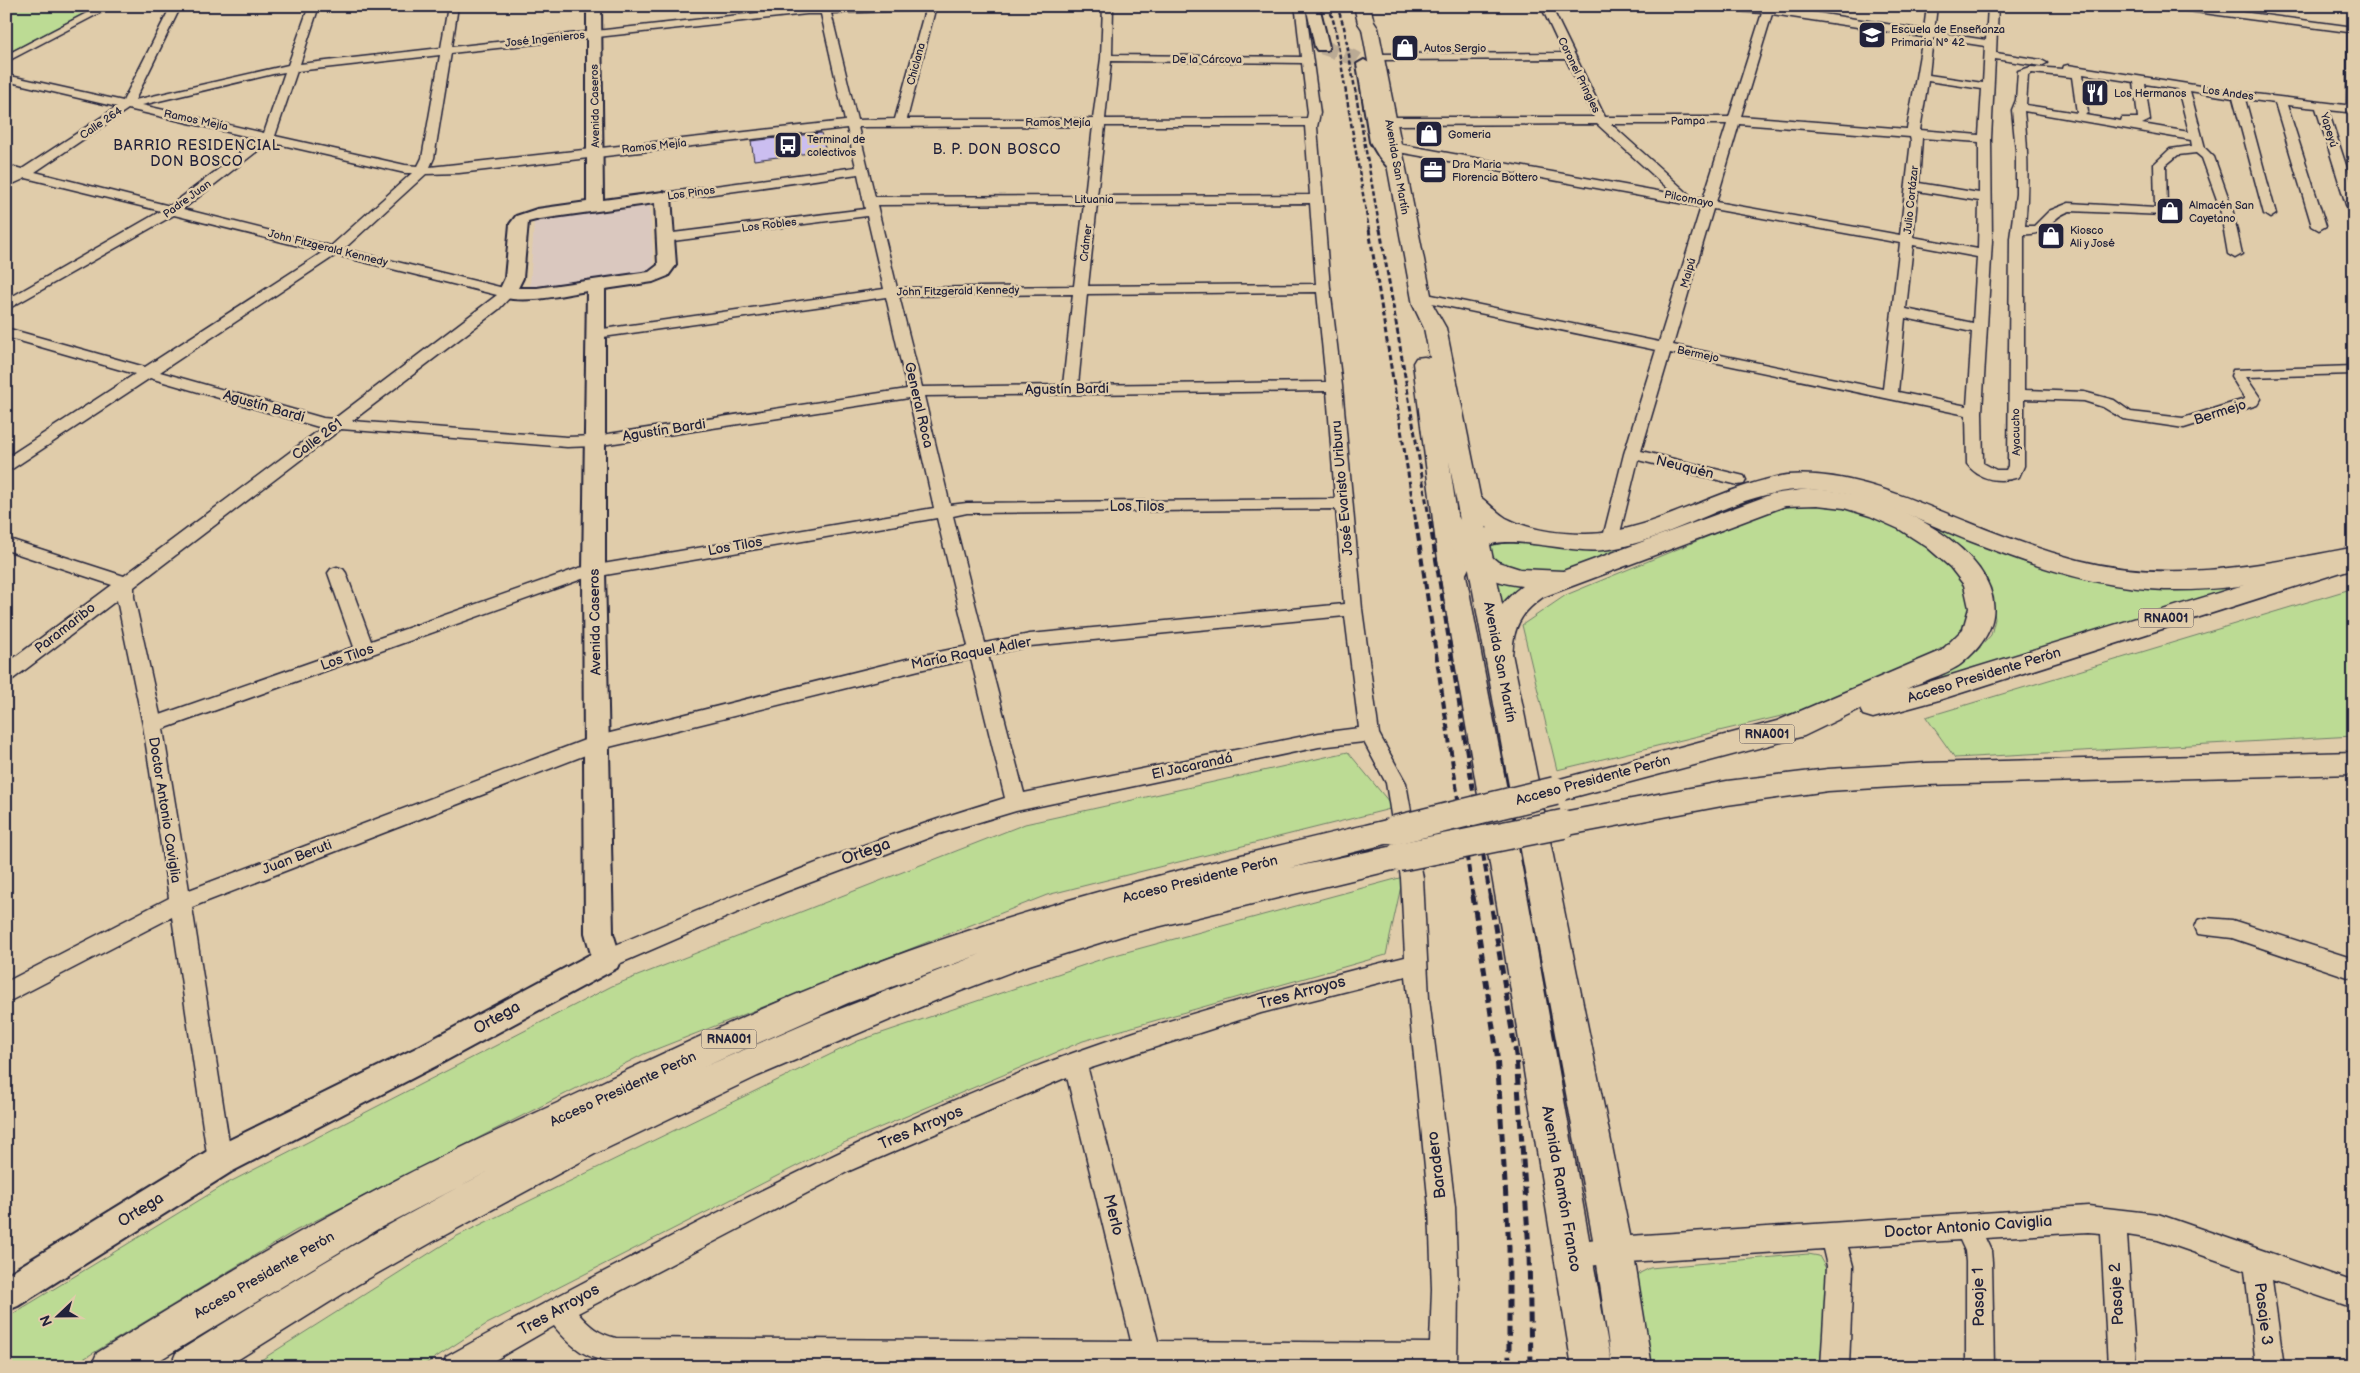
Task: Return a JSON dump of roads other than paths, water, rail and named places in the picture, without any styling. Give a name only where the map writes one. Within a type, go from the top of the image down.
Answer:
[{"type":"main road","name":"Avenida San Martín","points":[[1362,6],[1366,23],[1370,28]]},
{"type":"main road","name":"Avenida San Martín","points":[[1372,6],[1374,21],[1370,28],[1370,61],[1389,121],[1422,301],[1435,328],[1468,498],[1475,552],[1499,656],[1568,1021],[1614,1250]]},
{"type":"main road","name":"Avenida San Martín","points":[[1422,301],[1419,326],[1453,575],[1513,905],[1530,1011]]},
{"type":"main road","points":[[1468,498],[1487,517],[1505,527],[1526,534],[1565,541],[1610,541],[1680,518],[1753,490],[1775,484],[1812,482],[1844,486],[1869,492],[2034,555],[2089,571],[2124,578],[2161,582],[2206,580],[2354,557]]},
{"type":"main road","points":[[1499,656],[1502,624],[1510,610],[1534,591],[1763,504],[1794,498],[1833,498],[1869,507],[1916,527],[1946,548],[1959,560],[1978,590],[1982,603],[1981,623],[1971,641],[1951,658],[1788,729]]},
{"type":"main road","points":[[1445,516],[1475,552],[1499,572],[1536,579],[1565,577],[1584,573]]},
{"type":"main road","points":[[1453,575],[1475,552],[1502,534],[1526,534]]},
{"type":"main road","name":"Acceso Presidente Perón","points":[[190,1367],[247,1330],[383,1249],[508,1181],[644,1112],[765,1056],[967,973],[1089,932],[1237,893],[1397,844],[1555,791],[1939,690],[2354,557]]},
{"type":"main road","name":"Acceso Presidente Perón","points":[[112,1367],[229,1294],[386,1206],[648,1077],[739,1035],[912,963],[1082,908],[1397,844],[1563,824],[1718,794],[1828,780],[1926,774],[2354,763]]},
{"type":"main road","points":[[1513,905],[1547,906]]},
{"type":"main road","name":"Avenida Ramón Franco","points":[[1530,1011],[1592,1367]]},
{"type":"main road","points":[[1614,1250],[1632,1367]]},
{"type":"street","points":[[6,58],[108,6]]},
{"type":"street","name":"Calle 264","points":[[6,183],[127,105],[176,6]]},
{"type":"street","points":[[269,136],[314,6]]},
{"type":"street","points":[[6,465],[334,250],[422,171],[428,158],[453,6]]},
{"type":"street","name":"Avenida Caseros","points":[[594,6],[595,206]]},
{"type":"street","name":"Chiclana","points":[[900,122],[931,6]]},
{"type":"street","name":"José Ingenieros","points":[[127,105],[293,68],[824,8],[967,6]]},
{"type":"street","name":"Crámer","points":[[1070,390],[1100,122],[1106,58],[1108,6]]},
{"type":"street","name":"José Evaristo Uriburu","points":[[1297,6],[1301,12],[1314,113],[1312,122],[1323,288],[1334,386],[1353,609],[1369,734],[1396,783],[1412,878],[1415,964]]},
{"type":"street","points":[[1310,6],[1315,13],[1317,38],[1322,47]]},
{"type":"street","name":"Coronel Pringles","points":[[1546,6],[1602,122],[1687,198]]},
{"type":"street","name":"Los Andes","points":[[1709,6],[1769,8],[1929,34],[2078,72],[2347,109]]},
{"type":"street","name":"Julio Cortázar","points":[[1890,396],[1917,141],[1913,128],[1923,78],[1932,6]]},
{"type":"street","name":"Ayacucho","points":[[1993,6],[1985,139],[1984,198],[1992,243],[1980,329],[1974,412],[1975,464],[1980,469],[1997,476],[2013,473],[2016,466],[2018,234],[2022,194],[2020,105],[2023,71],[2078,72]]},
{"type":"street","points":[[2173,6],[2353,30]]},
{"type":"street","name":"General Roca","points":[[824,8],[850,124],[1016,803]]},
{"type":"street","name":"Maipú","points":[[1610,541],[1632,454],[1666,347],[1733,120],[1769,8]]},
{"type":"street","name":"Yapeyú","points":[[2347,109],[2354,106],[2353,30]]},
{"type":"street","points":[[1397,168],[1384,154],[1378,142],[1370,61],[1570,56]]},
{"type":"street","name":"De la Cárcova","points":[[1106,58],[1308,60]]},
{"type":"street","points":[[2078,72],[2082,112]]},
{"type":"street","name":"Ramos Mejía","points":[[6,78],[269,136],[405,169],[422,171],[459,169],[850,124],[900,122],[1312,122]]},
{"type":"street","points":[[1923,78],[1989,87]]},
{"type":"street","points":[[2020,105],[2142,121],[2144,120],[2138,79]]},
{"type":"street","points":[[2182,87],[2197,143],[2208,157],[2226,208],[2235,254]]},
{"type":"street","points":[[2238,95],[2270,214]]},
{"type":"street","points":[[2280,100],[2319,226]]},
{"type":"street","points":[[2020,105],[2197,143]]},
{"type":"street","name":"Yapeyú","points":[[2321,106],[2354,211]]},
{"type":"street","name":"Pampa","points":[[1389,121],[1602,122],[1733,120],[1985,139]]},
{"type":"street","name":"Padre Juan","points":[[6,306],[173,210],[269,136]]},
{"type":"street","points":[[1992,243],[2018,234],[2036,231],[2041,228],[2055,211],[2069,207],[2159,212],[2161,209],[2160,164],[2174,152],[2197,143]]},
{"type":"street","name":"Pilcomayo","points":[[1393,147],[1687,198],[1907,239],[1992,243]]},
{"type":"street","name":"John Fitzgerald Kennedy","points":[[6,169],[507,293],[537,293],[653,276],[662,272],[667,265],[665,238]]},
{"type":"street","name":"Los Pinos","points":[[507,293],[514,278],[516,228],[522,219],[537,214],[862,170]]},
{"type":"street","points":[[1913,186],[1984,198]]},
{"type":"street","points":[[663,197],[665,238]]},
{"type":"street","name":"Lituania","points":[[871,206],[1092,198],[1318,199]]},
{"type":"street","name":"Los Robles","points":[[665,238],[871,206]]},
{"type":"street","name":"Avenida Caseros","points":[[596,285],[594,571],[599,934],[607,958]]},
{"type":"street","name":"John Fitzgerald Kennedy","points":[[596,334],[892,293],[1080,289],[1323,288]]},
{"type":"street","name":"Calle 261","points":[[125,583],[494,306],[507,293]]},
{"type":"street","name":"Bermejo","points":[[1422,301],[1666,347],[1890,396],[1974,412]]},
{"type":"street","points":[[1899,312],[1980,329]]},
{"type":"street","name":"Agustín Bardi","points":[[6,332],[335,425],[567,442],[595,441],[916,392],[1334,386]]},
{"type":"street","name":"Bermejo","points":[[2016,394],[2096,399],[2113,405],[2122,414],[2128,416],[2184,423],[2252,402],[2238,373],[2303,373],[2354,370]]},
{"type":"street","name":"Neuquén","points":[[1632,454],[1738,480]]},
{"type":"street","name":"Los Tilos","points":[[153,725],[579,574],[594,571],[944,510],[985,507],[1343,504]]},
{"type":"street","points":[[6,544],[125,583]]},
{"type":"street","points":[[337,573],[365,650]]},
{"type":"street","name":"Paramaribo","points":[[6,674],[125,583]]},
{"type":"street","name":"Doctor Antonio Caviglia","points":[[125,583],[125,597],[153,725],[220,1161]]},
{"type":"street","name":"María Raquel Adler","points":[[597,743],[899,667],[978,650],[1052,638],[1353,609]]},
{"type":"street","name":"El Jacarandá","points":[[1016,803],[1319,740],[1369,734]]},
{"type":"street","name":"Juan Beruti","points":[[6,993],[179,903],[597,743]]},
{"type":"street","name":"Ortega","points":[[6,1294],[220,1161],[426,1057],[607,958],[825,867],[935,827],[1016,803]]},
{"type":"street","points":[[2206,927],[2232,929],[2354,969]]},
{"type":"street","name":"Tres Arroyos","points":[[456,1367],[558,1309],[840,1163],[1075,1063],[1261,1003],[1415,964]]},
{"type":"street","name":"Baradero","points":[[1415,964],[1442,1207],[1445,1289],[1443,1362]]},
{"type":"street","name":"Merlo","points":[[1075,1063],[1149,1360]]},
{"type":"street","name":"Doctor Antonio Caviglia","points":[[1572,1255],[1614,1250],[2052,1221],[2113,1221],[2158,1227],[2354,1295]]},
{"type":"street","name":"Pasaje 2","points":[[2113,1221],[2122,1367]]},
{"type":"street","name":"Pasaje 1","points":[[1968,1228],[1978,1251],[1979,1262],[1980,1367]]},
{"type":"street","points":[[1833,1237],[1840,1266],[1835,1367]]},
{"type":"street","name":"Pasaje 3","points":[[2257,1262],[2270,1367]]},
{"type":"street","points":[[558,1309],[578,1334],[597,1348],[616,1350],[1149,1360],[1443,1362]]},
{"type":"tunnel","points":[[1322,47],[1355,58],[1364,64]]},
{"type":"railway","points":[[1329,6],[1335,27],[1369,230]]},
{"type":"railway","points":[[1337,6],[1344,27],[1380,230]]},
{"type":"railway","points":[[1369,229],[1416,523]]},
{"type":"railway","points":[[1380,229],[1430,523]]},
{"type":"railway","points":[[1416,522],[1473,897]]},
{"type":"railway","points":[[1430,522],[1490,897]]},
{"type":"railway","points":[[1473,896],[1497,1054],[1509,1248],[1509,1367]]},
{"type":"railway","points":[[1490,896],[1516,1055],[1529,1250],[1531,1367]]},
{"type":"place","name":"Escuela de Enseñanza Primaria Nº 42","points":[[1872,35]]},
{"type":"place","name":"Autos Sergio","points":[[1405,48]]},
{"type":"place","name":"Los Hermanos","points":[[2095,93]]},
{"type":"place","name":"Gomeria","points":[[1429,134]]},
{"type":"place","name":"Terminal de colectivos","points":[[788,145]]},
{"type":"place","name":"Dra Maria Florencia Bottero","points":[[1433,170]]},
{"type":"place","name":"Almacén San Cayetano","points":[[2170,211]]},
{"type":"place","name":"Kiosco Ali y José","points":[[2051,236]]},
{"type":"district","name":"B. P. DON BOSCO","points":[[997,149]]},
{"type":"district","name":"BARRIO RESIDENCIAL DON BOSCO","points":[[197,154]]}]
